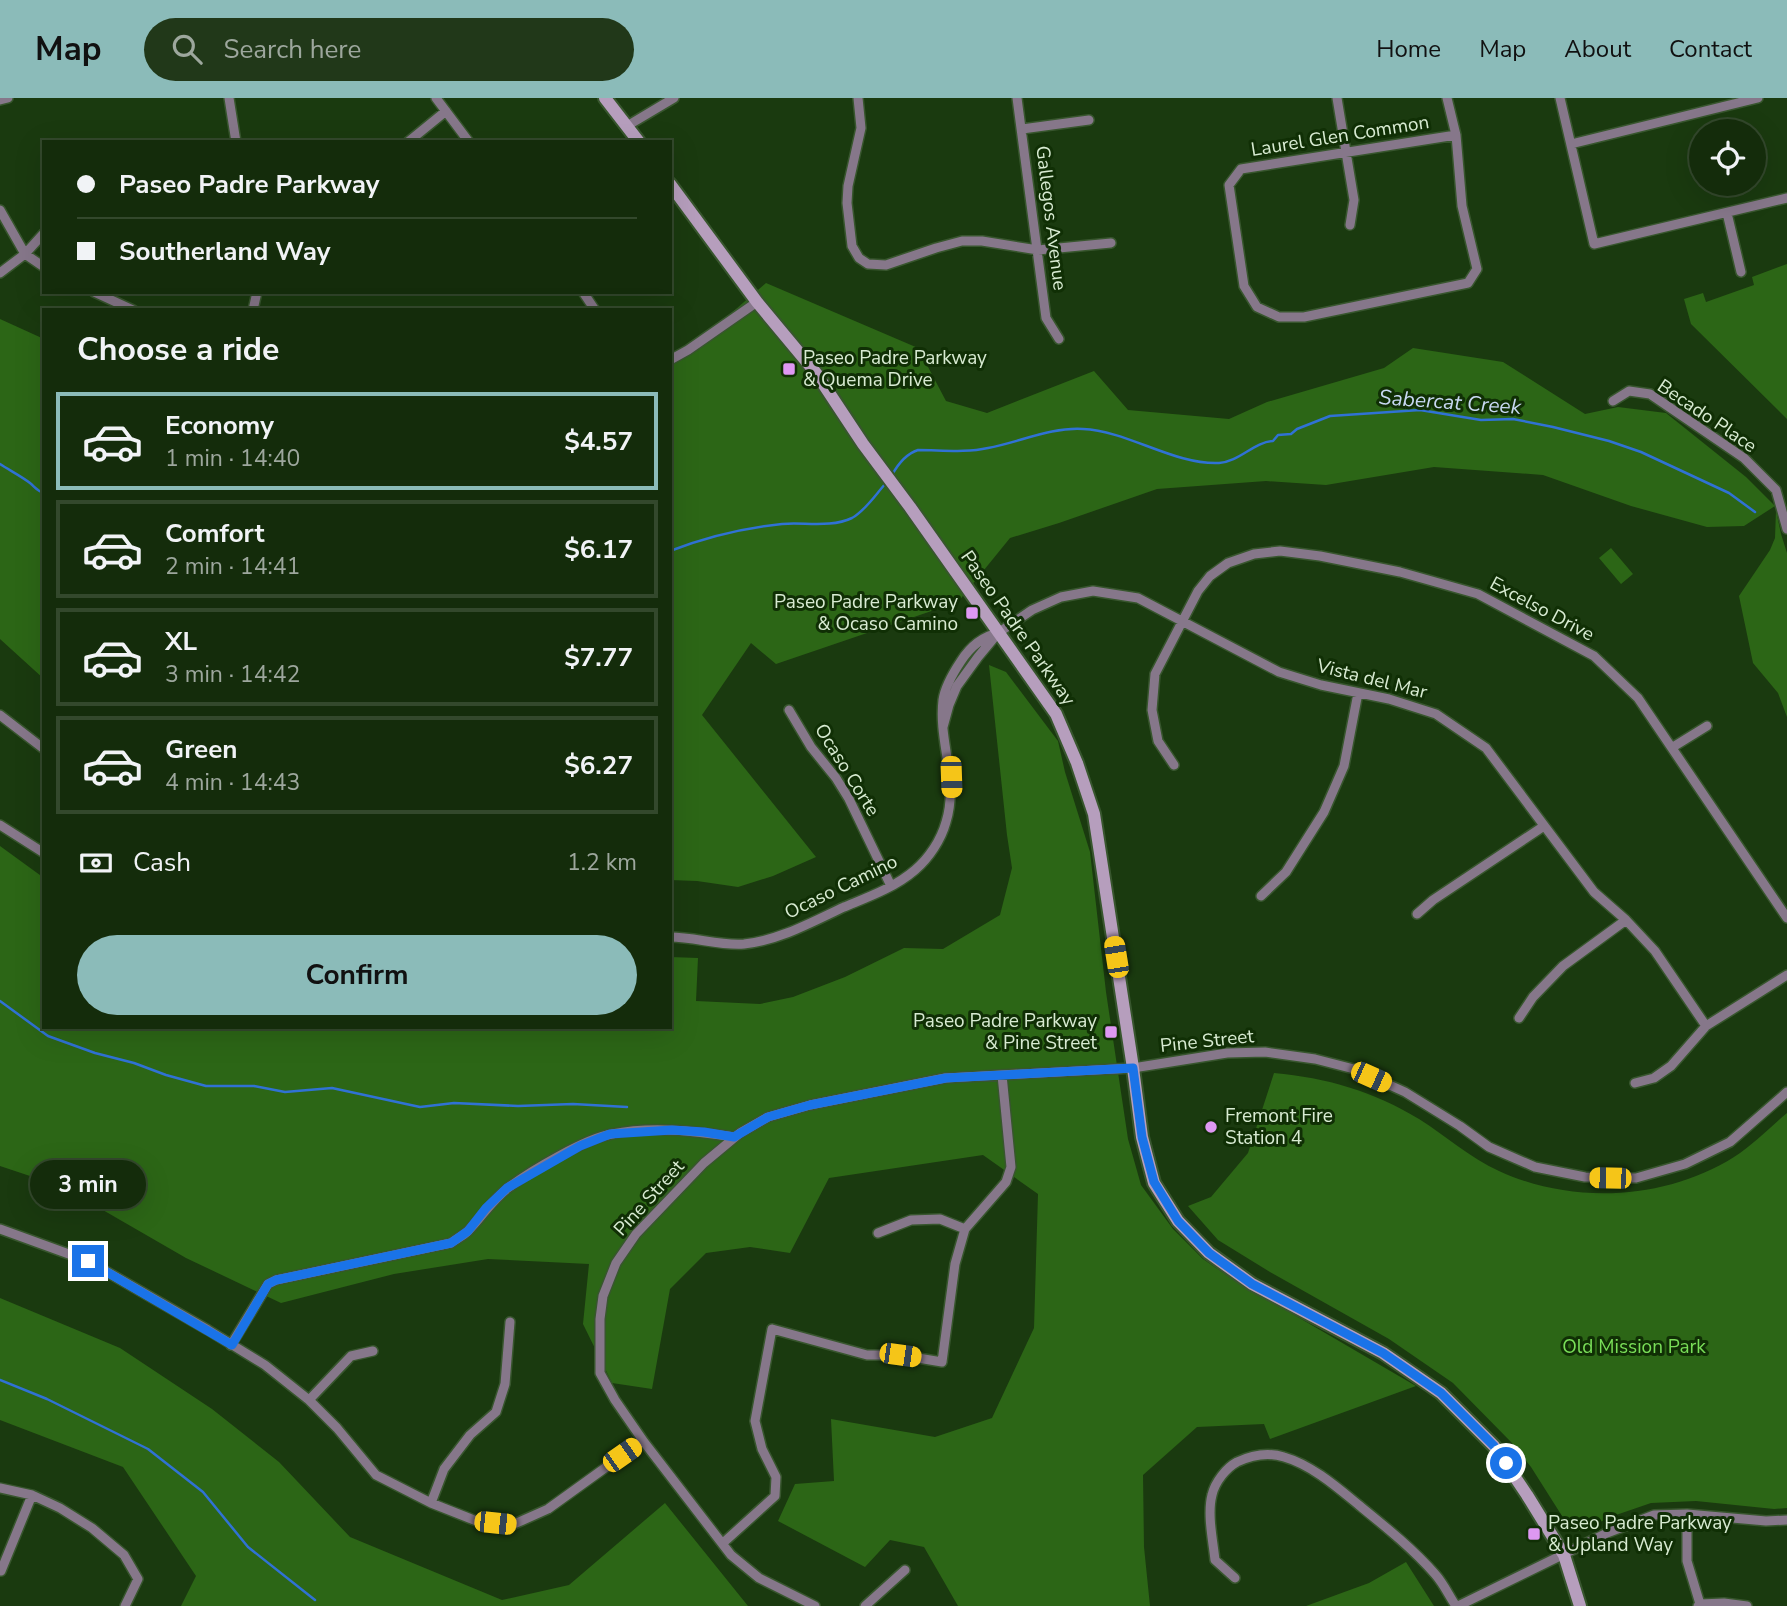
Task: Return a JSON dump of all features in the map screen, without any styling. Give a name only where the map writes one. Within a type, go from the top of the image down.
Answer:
[{"type":"main road","points":[[606,98],[638,140]]},
{"type":"main road","name":"Paseo Padre Parkway","points":[[672,187],[757,302],[816,373],[863,444],[1056,715],[1077,763],[1094,814],[1142,1137],[1154,1182],[1178,1221],[1209,1253],[1252,1284],[1383,1353],[1441,1393],[1494,1446],[1527,1495],[1564,1555],[1580,1606]]},
{"type":"street","points":[[0,100],[8,98]]},
{"type":"street","points":[[229,98],[236,140]]},
{"type":"street","points":[[436,98],[468,140]]},
{"type":"street","points":[[627,126],[674,98]]},
{"type":"street","points":[[858,98],[861,128],[848,186],[847,203],[852,246],[859,258],[868,264],[886,265],[962,241],[982,241],[1038,250],[1111,243]]},
{"type":"street","name":"Gallegos Avenue","points":[[1017,98],[1046,317],[1059,339]]},
{"type":"street","points":[[1337,98],[1354,200],[1350,225]]},
{"type":"street","name":"Laurel Glen Common","points":[[1447,98],[1456,135],[1462,206],[1476,269],[1468,283],[1304,317],[1279,317],[1257,307],[1244,286],[1229,185],[1241,169],[1456,135]]},
{"type":"street","points":[[1560,98],[1594,244],[1787,198]]},
{"type":"street","points":[[1571,144],[1758,98]]},
{"type":"street","points":[[410,140],[446,111]]},
{"type":"street","points":[[1022,129],[1089,120]]},
{"type":"street","points":[[0,210],[25,254],[42,266]]},
{"type":"street","points":[[1727,213],[1741,272]]},
{"type":"street","points":[[0,273],[25,254],[42,235]]},
{"type":"street","points":[[98,294],[128,308]]},
{"type":"street","points":[[672,359],[757,302]]},
{"type":"street","name":"Becado Place","points":[[1613,401],[1629,391],[1650,394],[1744,458],[1776,490],[1787,529]]},
{"type":"street","name":"Excelso Drive","points":[[1174,765],[1158,741],[1152,710],[1155,674],[1198,590],[1210,576],[1228,563],[1254,554],[1280,551],[1400,572],[1478,594],[1594,656],[1638,698],[1787,918]]},
{"type":"street","name":"Vista del Mar","points":[[998,633],[1032,610],[1061,597],[1093,591],[1138,598],[1279,672],[1436,713],[1486,748],[1594,892],[1626,920],[1655,951],[1706,1026]]},
{"type":"street","name":"Ocaso Camino","points":[[672,937],[742,944],[766,940],[891,886],[917,869],[928,856],[946,822],[952,796],[943,727],[943,700],[962,659],[986,636],[998,633]]},
{"type":"street","points":[[1261,896],[1286,872],[1324,812],[1344,766],[1358,693]]},
{"type":"street","name":"Ocaso Corte","points":[[789,710],[811,747],[849,799],[891,886]]},
{"type":"street","points":[[0,715],[42,747]]},
{"type":"street","points":[[1673,747],[1707,726]]},
{"type":"street","points":[[0,825],[42,852]]},
{"type":"street","points":[[1418,915],[1433,900],[1544,825]]},
{"type":"street","points":[[1519,1018],[1533,997],[1563,966],[1626,920]]},
{"type":"street","points":[[1635,1083],[1654,1078],[1671,1066],[1706,1026],[1787,975]]},
{"type":"street","name":"Pine Street","points":[[815,1606],[792,1601],[731,1555],[644,1442],[600,1373],[603,1296],[616,1263],[636,1234],[704,1163],[734,1137],[768,1117],[810,1105],[946,1078],[1133,1068],[1227,1053],[1265,1052],[1315,1059],[1354,1069],[1405,1092],[1489,1147],[1535,1167],[1585,1177],[1636,1178],[1685,1164],[1730,1142],[1787,1092]]},
{"type":"street","points":[[723,1544],[775,1496],[776,1477],[762,1449],[755,1421],[772,1329],[867,1355],[900,1355],[942,1362],[955,1264],[965,1228],[1006,1182],[1011,1167],[1002,1075]]},
{"type":"street","points":[[232,1345],[268,1284],[276,1280],[451,1243],[468,1231],[486,1208],[507,1188],[580,1146],[610,1134],[634,1131],[672,1130],[734,1137]]},
{"type":"street","points":[[878,1233],[911,1220],[940,1219],[965,1228]]},
{"type":"street","points":[[0,1229],[88,1261],[232,1345],[309,1400],[337,1428],[376,1475],[431,1503],[479,1522],[512,1525],[548,1509],[644,1442]]},
{"type":"street","points":[[431,1503],[444,1469],[470,1435],[496,1412],[505,1384],[510,1322]]},
{"type":"street","points":[[309,1400],[351,1356],[373,1351]]},
{"type":"street","points":[[1235,1578],[1215,1560],[1211,1521],[1212,1496],[1219,1479],[1231,1466],[1264,1454],[1282,1456],[1298,1462],[1338,1488],[1403,1541],[1438,1577],[1457,1606],[1607,1533],[1654,1516],[1687,1514],[1766,1521],[1787,1520]]},
{"type":"street","points":[[0,1488],[32,1495],[60,1508],[92,1528],[124,1555],[138,1579],[125,1606]]},
{"type":"street","points":[[1,1571],[32,1495]]},
{"type":"street","points":[[1687,1514],[1687,1562],[1699,1605],[1724,1603],[1747,1606]]},
{"type":"street","points":[[865,1606],[905,1570]]},
{"type":"green space","points":[[1787,264],[1787,419],[1691,324],[1684,299],[1703,293],[1706,302],[1754,285],[1752,277]]},
{"type":"green space","points":[[766,283],[918,348],[946,401],[987,413],[1094,371],[1128,410],[1229,419],[1267,402],[1384,368],[1413,348],[1503,362],[1585,414],[1618,407],[1666,413],[1746,477],[1775,506],[1744,526],[1707,527],[1631,506],[1543,475],[1434,467],[1326,485],[1266,481],[1157,489],[1010,538],[958,602],[776,664],[751,643],[702,715],[816,857],[773,876],[738,887],[672,880],[672,364]]},
{"type":"green space","points":[[0,319],[42,338],[42,677],[0,639]]},
{"type":"green space","points":[[1776,510],[1787,553],[1787,717],[1778,693],[1753,663],[1739,596],[1770,550],[1775,538]]},
{"type":"green space","points":[[1611,548],[1633,574],[1621,584],[1599,558]]},
{"type":"green space","points":[[989,665],[1006,672],[1058,741],[1090,852],[1106,992],[1128,1139],[1141,1185],[1173,1229],[1203,1259],[1416,1386],[1270,1439],[1264,1424],[1197,1427],[1143,1475],[1144,1547],[1150,1606],[958,1606],[924,1547],[890,1540],[865,1567],[778,1521],[795,1484],[834,1481],[831,1419],[935,1437],[992,1418],[1034,1328],[1038,1194],[983,1155],[829,1178],[790,1253],[750,1247],[706,1253],[670,1289],[652,1389],[612,1383],[583,1324],[589,1264],[488,1259],[394,1274],[281,1303],[186,1258],[63,1187],[0,1166],[0,846],[42,877],[42,1029],[672,1029],[672,957],[698,958],[696,1001],[760,1004],[793,997],[845,977],[904,948],[943,949],[1000,915],[1012,868]]},
{"type":"green space","name":"Old Mission Park","points":[[1274,1073],[1313,1078],[1367,1093],[1419,1119],[1499,1171],[1527,1182],[1588,1193],[1649,1189],[1679,1182],[1707,1171],[1741,1152],[1787,1113],[1787,1508],[1696,1501],[1651,1503],[1580,1531],[1569,1527],[1531,1467],[1511,1442],[1453,1383],[1389,1339],[1218,1240],[1188,1206],[1211,1197],[1248,1153]]},
{"type":"green space","points":[[0,1298],[120,1348],[212,1409],[279,1462],[350,1537],[502,1600],[569,1585],[665,1503],[748,1606],[181,1606],[196,1576],[123,1467],[0,1420]]},
{"type":"green space","points":[[1406,1562],[1434,1606],[1306,1606],[1369,1583]]},
{"type":"waterway","name":"Sabercat Creek","points":[[892,475],[903,460],[918,450],[980,450],[1071,429],[1100,431],[1185,459],[1219,463],[1273,441],[1278,435],[1291,434],[1330,416],[1420,410],[1481,420],[1513,419],[1609,441],[1641,452],[1729,493],[1755,512]]},
{"type":"waterway","name":"Sabercat Creek","points":[[0,464],[42,492]]},
{"type":"waterway","name":"Sabercat Creek","points":[[672,550],[711,537],[753,528],[844,521],[861,511],[886,483]]},
{"type":"waterway","points":[[0,1001],[48,1036],[206,1086],[254,1086],[285,1092],[332,1088],[420,1107],[454,1103],[627,1107]]},
{"type":"waterway","points":[[0,1380],[47,1399],[148,1449],[203,1492],[248,1547],[315,1600]]},
{"type":"place","name":"Paseo Padre Parkway & Quema Drive","points":[[789,369]]},
{"type":"place","name":"Paseo Padre Parkway & Ocaso Camino","points":[[972,613]]},
{"type":"place","name":"Paseo Padre Parkway & Pine Street","points":[[1111,1032]]},
{"type":"place","name":"Fremont Fire Station 4","points":[[1211,1127]]},
{"type":"place","name":"Paseo Padre Parkway & Upland Way","points":[[1534,1534]]},
{"type":"route","points":[[88,1261],[232,1345],[268,1284],[286,1277],[451,1243],[468,1231],[486,1208],[507,1188],[580,1146],[610,1134],[672,1130],[734,1137],[768,1117],[810,1105],[946,1078],[1133,1068],[1142,1137],[1154,1182],[1178,1221],[1209,1253],[1252,1284],[1383,1353],[1441,1393],[1494,1446],[1506,1463]]}]
